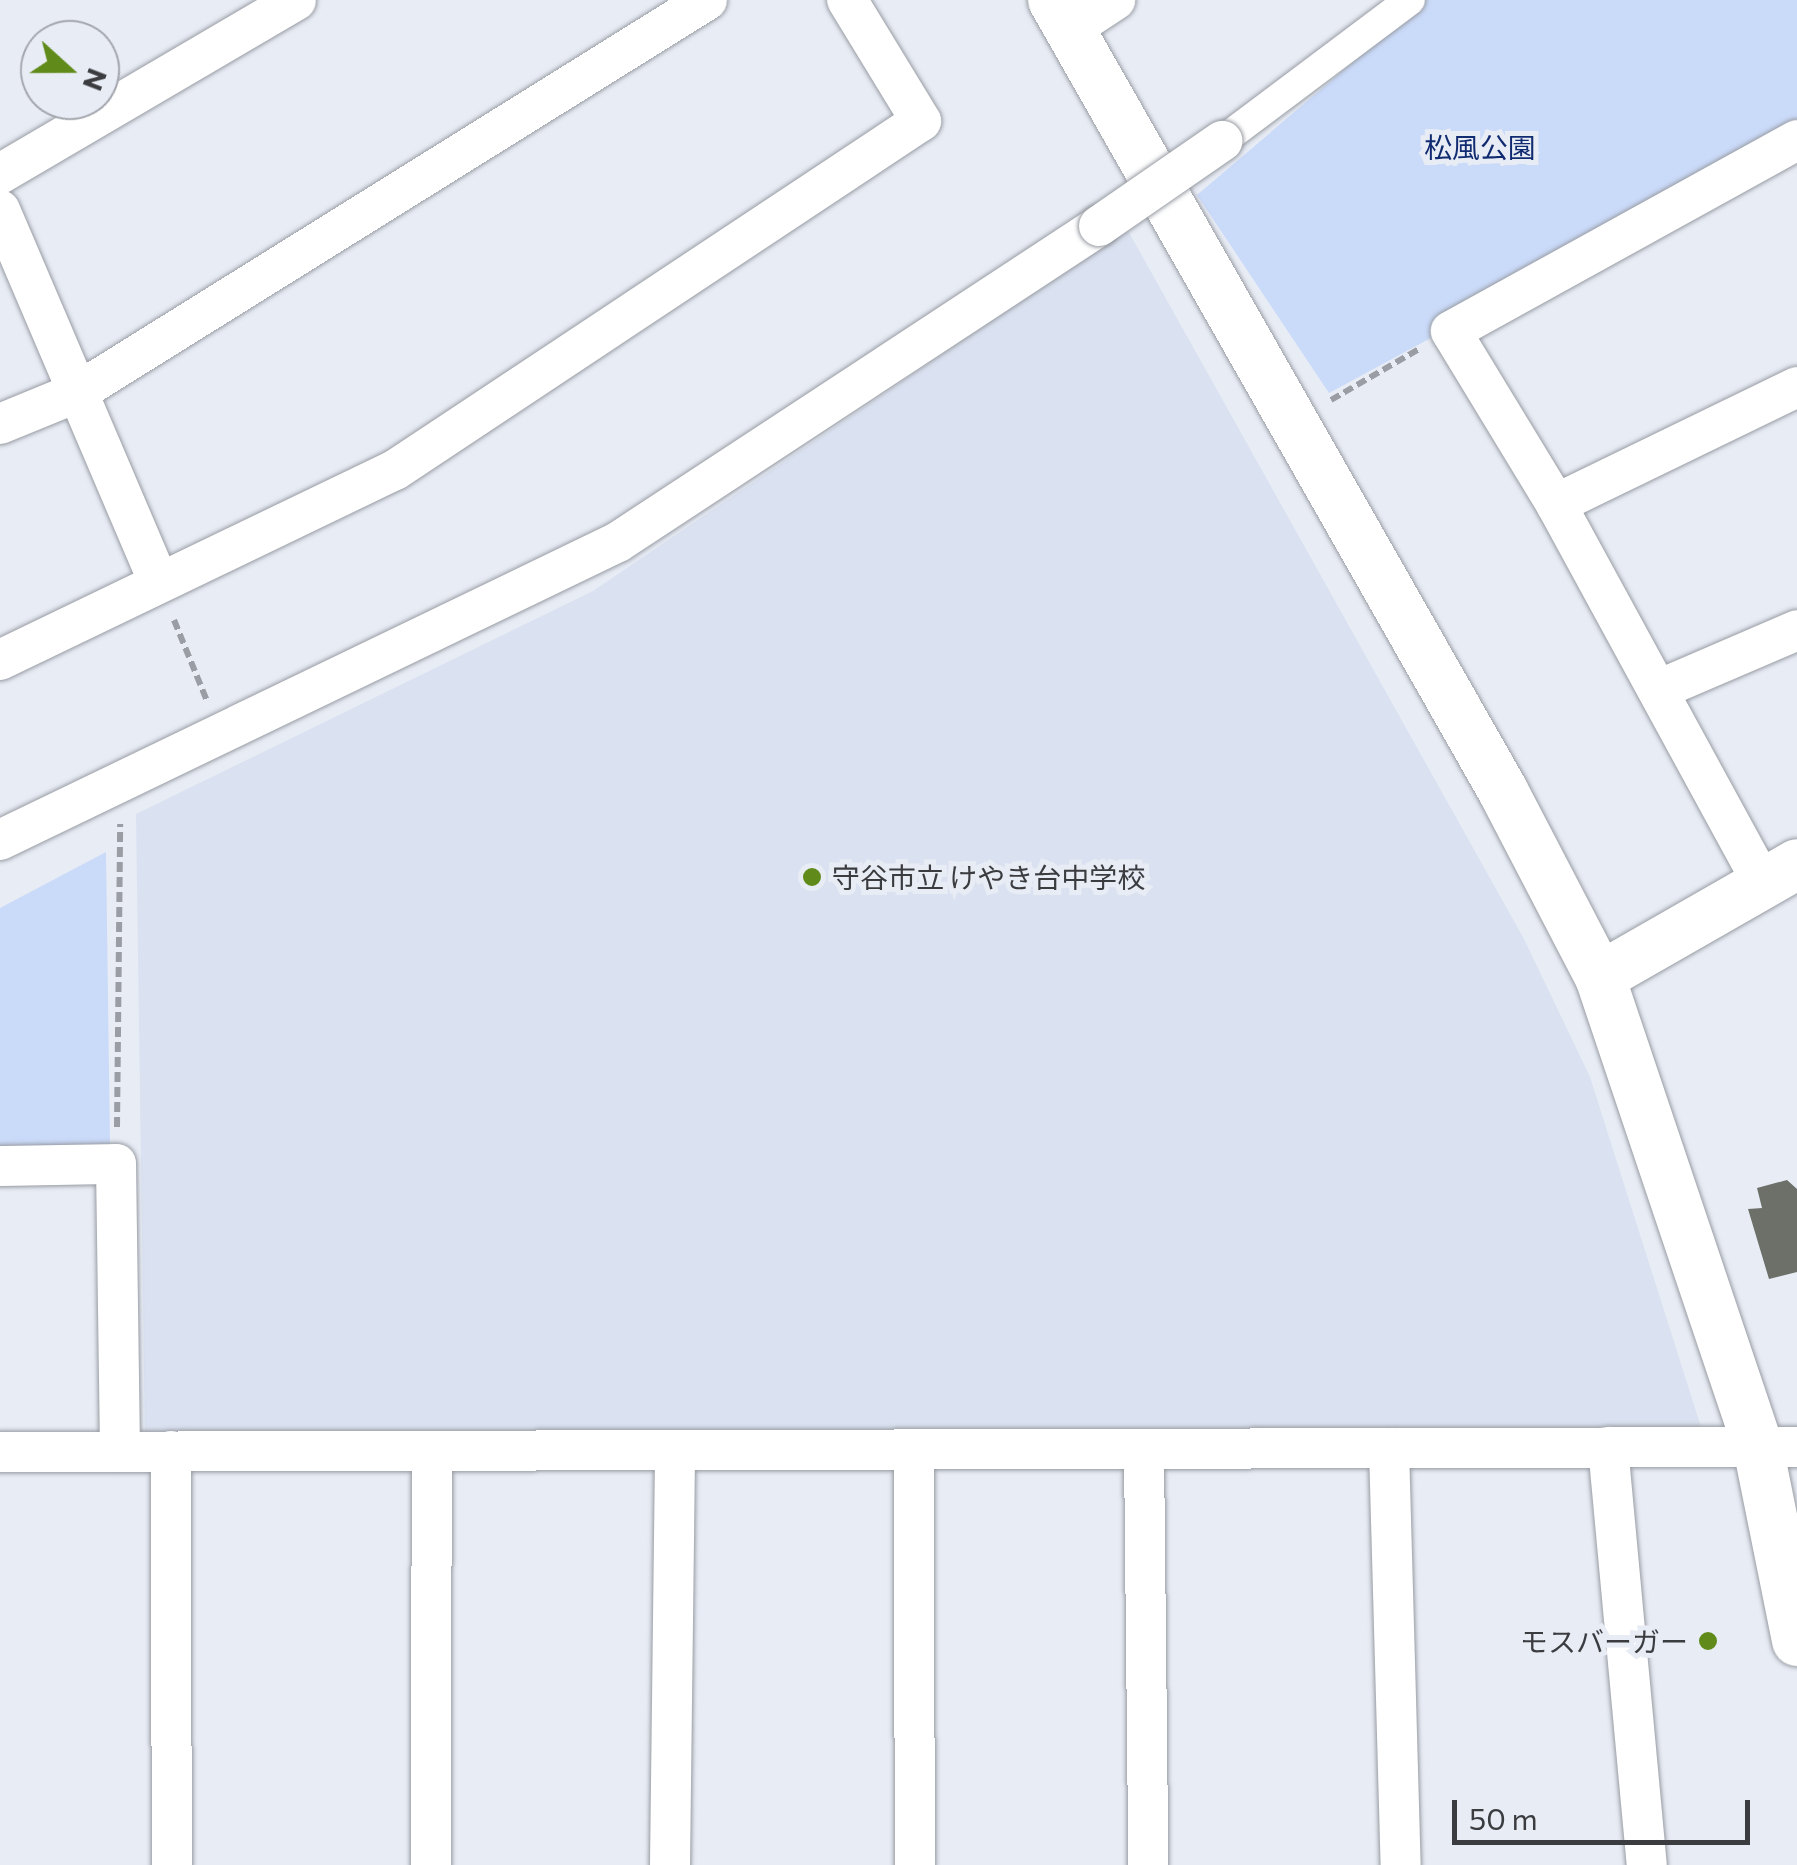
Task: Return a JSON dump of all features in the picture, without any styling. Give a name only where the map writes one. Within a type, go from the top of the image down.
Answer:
[{"type":"street","points":[[0,174],[296,0]]},
{"type":"street","points":[[0,424],[78,392],[707,0]]},
{"type":"street","points":[[0,660],[394,470],[921,122],[847,0]]},
{"type":"street","points":[[1115,0],[1062,14],[1503,791],[1600,978],[1778,1447],[1797,1641]]},
{"type":"street","points":[[0,840],[618,542],[1099,226],[1222,141],[1410,0]]},
{"type":"street","points":[[1600,978],[1780,873],[1658,690],[1556,504],[1451,331],[1797,140]]},
{"type":"street","points":[[0,210],[158,582]]},
{"type":"street","points":[[1556,504],[1797,387]]},
{"type":"street","points":[[1658,690],[1797,630]]},
{"type":"street","points":[[0,1166],[116,1164],[120,1452]]},
{"type":"street","points":[[0,1452],[1778,1447]]},
{"type":"street","points":[[1144,1448],[1148,1865]]},
{"type":"street","points":[[1389,1448],[1401,1865]]},
{"type":"street","points":[[1608,1448],[1647,1865]]},
{"type":"street","points":[[914,1449],[915,1865]]},
{"type":"street","points":[[431,1865],[432,1450]]},
{"type":"street","points":[[670,1865],[674,1450]]},
{"type":"street","points":[[171,1451],[172,1865]]},
{"type":"path","points":[[1324,405],[1451,331]]},
{"type":"path","points":[[158,582],[221,736]]},
{"type":"path","points":[[116,1164],[120,783]]},
{"type":"shaded area","name":"守谷市立 けやき台中学校","points":[[1127,229],[1524,939],[1590,1077],[1701,1427],[145,1443],[136,814],[593,591]]},
{"type":"green space","name":"松風公園","points":[[1426,0],[1797,0],[1797,140],[1329,393],[1197,195]]},
{"type":"green space","points":[[106,852],[110,1145],[0,1147],[0,908]]},
{"type":"building","points":[[1787,1180],[1797,1189],[1797,1272],[1769,1279],[1748,1209],[1762,1208],[1757,1188]]},
{"type":"place","name":"守谷市立 けやき台中学校","points":[[812,877]]},
{"type":"place","name":"モスバーガー","points":[[1708,1641]]}]
